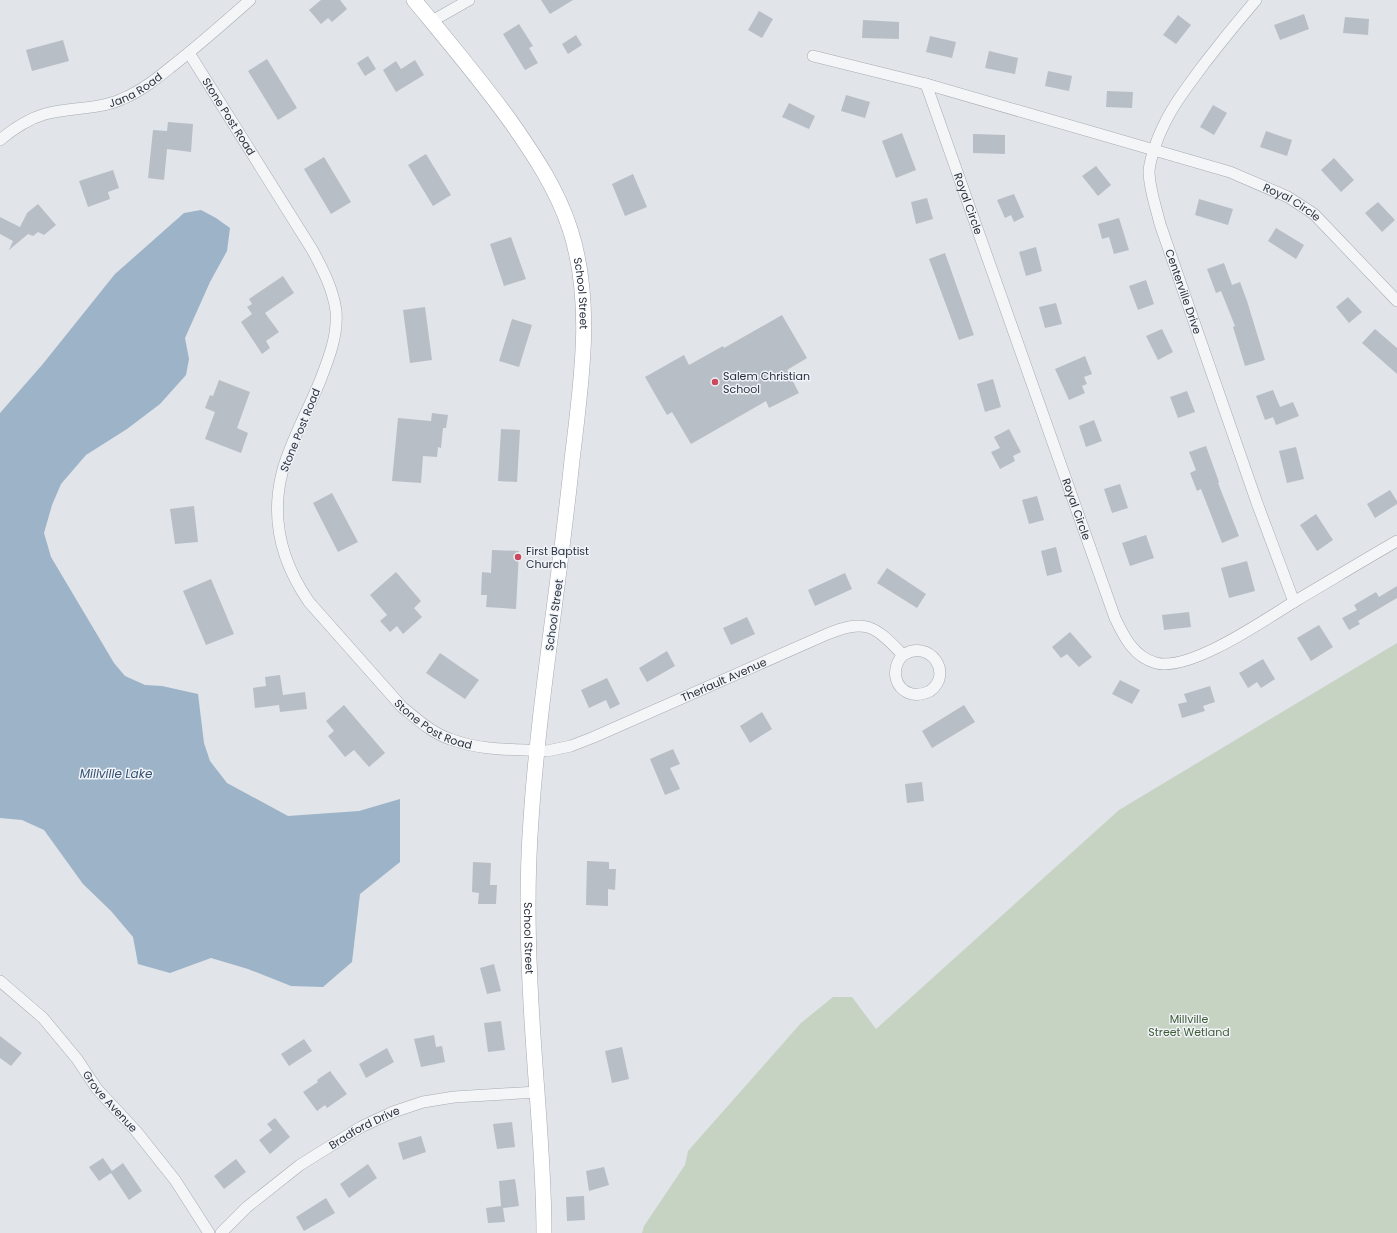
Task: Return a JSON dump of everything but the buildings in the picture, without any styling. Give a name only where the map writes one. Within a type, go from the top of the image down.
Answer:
[{"type":"street","name":"Jana Road","points":[[0,140],[12,130],[45,114],[94,107],[122,100],[153,81],[189,53],[250,0]]},
{"type":"street","name":"School Street","points":[[414,0],[500,106],[536,158],[561,204],[570,229],[581,281],[583,346],[580,391],[567,515],[544,684],[531,818],[528,928],[529,975],[538,1092],[544,1233]]},
{"type":"street","points":[[432,21],[469,0]]},
{"type":"street","name":"Centerville Drive","points":[[1256,0],[1225,37],[1179,98],[1165,121],[1153,150],[1149,170],[1160,224],[1256,503],[1294,602]]},
{"type":"street","name":"Stone Post Road","points":[[189,53],[313,252],[324,272],[336,310],[336,330],[332,349],[288,456],[282,473],[279,489],[278,518],[281,541],[284,558],[291,573],[302,592],[325,622],[402,707],[418,720],[444,737],[465,744],[482,747],[538,750]]},
{"type":"street","name":"Royal Circle","points":[[813,56],[926,84],[1230,172],[1288,197],[1314,214],[1397,301]]},
{"type":"street","name":"Royal Circle","points":[[926,84],[1115,618],[1130,646],[1142,657],[1156,664],[1172,663],[1203,654],[1258,625],[1397,541]]},
{"type":"street","name":"Theriault Avenue","points":[[538,750],[556,750],[594,737],[840,629],[861,626],[874,630],[882,634],[903,655]]},
{"type":"street","points":[[916,650],[926,652],[933,657],[938,665],[939,674],[937,682],[932,689],[924,693],[915,694],[906,692],[902,689],[897,681],[895,671],[897,662],[903,655],[907,652],[916,650]]},
{"type":"street","name":"Grove Avenue","points":[[0,981],[43,1018],[77,1059],[98,1089],[136,1131],[175,1180],[209,1233]]},
{"type":"street","name":"Bradford Drive","points":[[221,1233],[247,1207],[274,1184],[300,1165],[361,1127],[393,1112],[423,1102],[454,1097],[538,1092]]},
{"type":"green space","name":"Millville Street Wetland","points":[[1397,643],[1397,1233],[642,1233],[644,1226],[685,1165],[688,1151],[801,1023],[833,997],[852,997],[876,1029],[1119,810]]},
{"type":"water","name":"Millville Lake","points":[[201,210],[230,228],[227,251],[210,282],[185,338],[189,359],[186,375],[160,404],[127,429],[86,455],[61,484],[52,505],[44,533],[51,557],[114,663],[125,676],[145,685],[162,686],[198,694],[204,743],[210,761],[227,783],[288,816],[359,811],[400,799],[400,862],[360,894],[352,962],[323,987],[291,986],[248,969],[211,958],[170,973],[138,964],[133,937],[111,911],[83,884],[44,830],[22,820],[0,818],[0,413],[42,365],[115,274],[184,213]]},
{"type":"place","name":"Salem Christian School","points":[[715,382]]},
{"type":"place","name":"First Baptist Church","points":[[518,557]]}]
